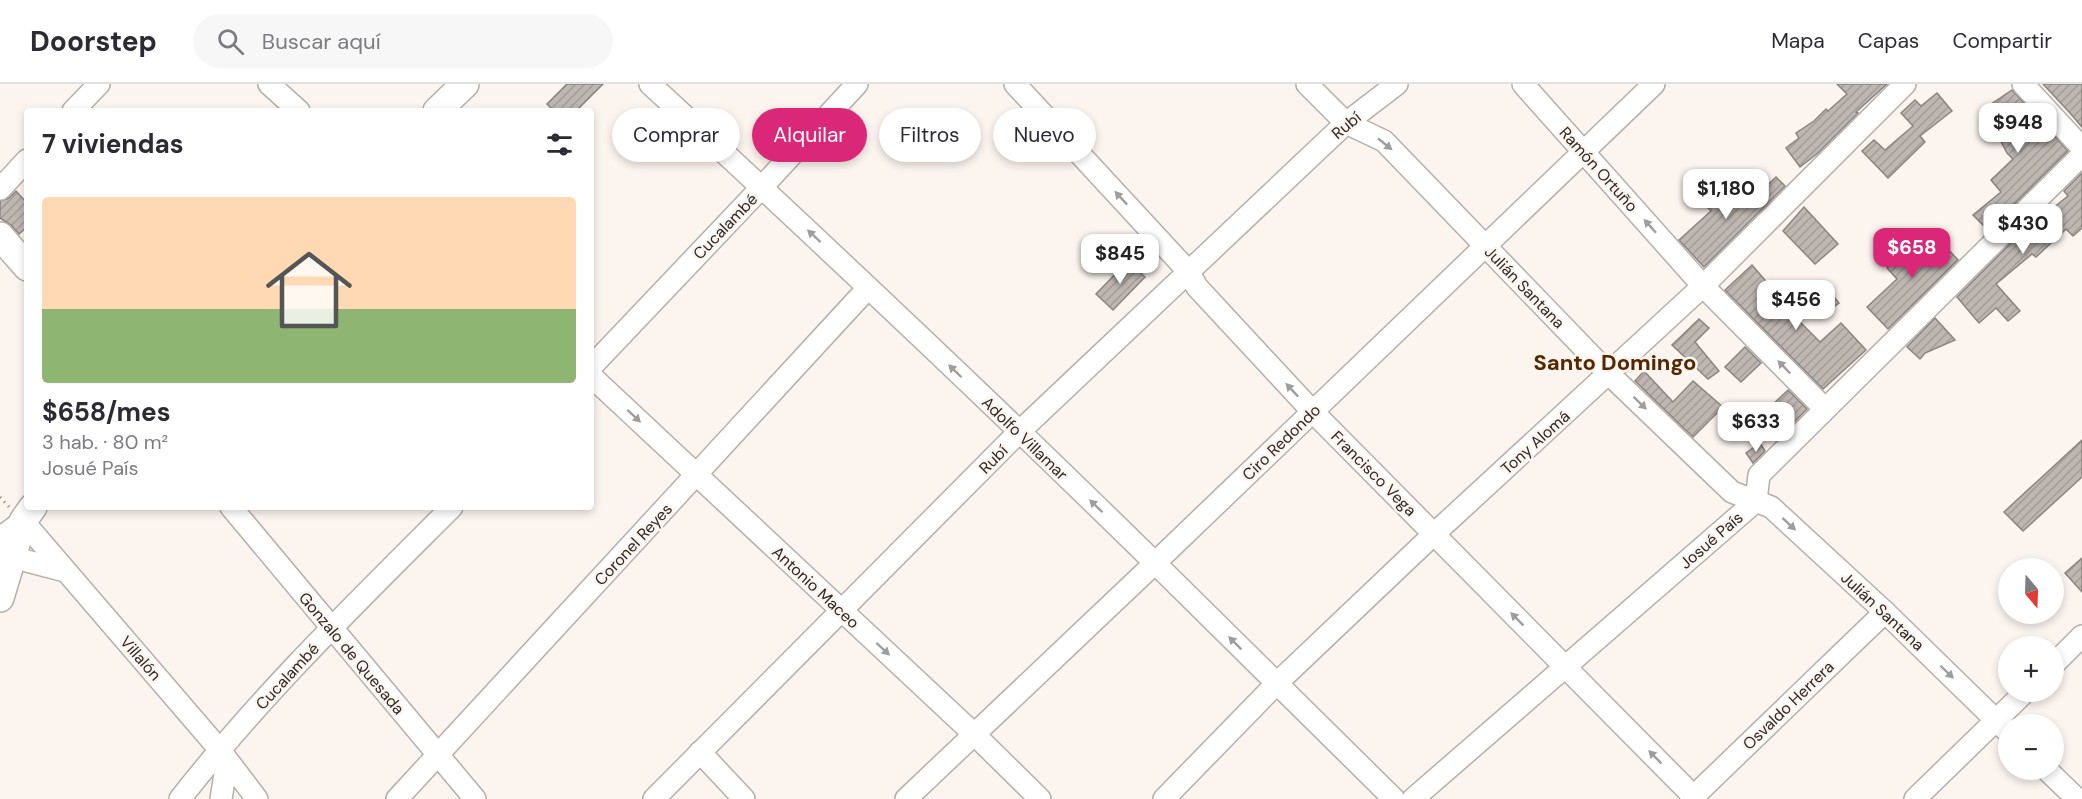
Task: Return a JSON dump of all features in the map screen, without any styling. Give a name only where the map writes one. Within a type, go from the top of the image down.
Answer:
[{"type":"main road","points":[[440,108],[465,84]]},
{"type":"main road","points":[[0,236],[24,264]]},
{"type":"main road","points":[[0,598],[4,549],[28,514]]},
{"type":"street","points":[[76,108],[99,84]]},
{"type":"street","points":[[269,84],[296,108]]},
{"type":"street","name":"Adolfo Villamar","points":[[650,84],[762,187],[1019,432],[1394,799]]},
{"type":"street","name":"Cucalambé","points":[[594,364],[857,84]]},
{"type":"street","name":"Francisco Vega","points":[[1015,84],[1188,271],[1197,287],[1313,412],[1693,798]]},
{"type":"street","name":"Julián Santana","points":[[1307,84],[1346,123],[1384,141],[1609,374],[1732,492],[1771,507],[1885,612],[1998,722]]},
{"type":"street","name":"Rubí","points":[[654,799],[1019,432],[1346,123],[1397,84]]},
{"type":"street","name":"Ramón Ortuño","points":[[1523,84],[1703,286],[1825,409]]},
{"type":"street","name":"Ciro Redondo","points":[[906,799],[1654,84]]},
{"type":"street","name":"Tony Alomá","points":[[1164,799],[1276,684],[1434,534],[1703,286],[1905,84]]},
{"type":"street","points":[[2023,84],[2082,148]]},
{"type":"street","name":"Josué País","points":[[1413,799],[1756,501],[1759,475],[2082,155]]},
{"type":"street","points":[[0,189],[24,163]]},
{"type":"street","name":"Coronel Reyes","points":[[397,799],[868,288]]},
{"type":"street","name":"Antonio Maceo","points":[[594,379],[975,735],[1040,799]]},
{"type":"street","name":"Gonzalo de Quesada","points":[[233,510],[475,799]]},
{"type":"street","name":"Cucalambé","points":[[180,799],[223,755],[331,629],[449,510]]},
{"type":"street","name":"Villalón","points":[[28,514],[65,571],[223,755],[257,799]]},
{"type":"street","points":[[4,549],[65,571]]},
{"type":"street","name":"Osvaldo Herrera","points":[[1693,798],[1885,612]]},
{"type":"street","points":[[2064,654],[2082,636]]},
{"type":"street","points":[[1915,799],[1998,729]]},
{"type":"street","points":[[700,752],[744,799]]},
{"type":"street","points":[[221,799],[223,755]]},
{"type":"street","points":[[2057,780],[2077,799]]},
{"type":"building","points":[[567,84],[603,84],[579,108],[551,108],[547,104]]},
{"type":"building","points":[[1837,84],[1887,84],[1856,112],[1858,113],[1818,153],[1800,167],[1786,148],[1799,138],[1796,133],[1814,121],[1826,109],[1828,111],[1847,94]]},
{"type":"building","points":[[2043,84],[2082,84],[2082,127],[2070,113]]},
{"type":"building","points":[[2012,90],[2068,151],[1988,230],[1973,215],[2001,192],[1991,180],[2013,159],[2007,153],[1984,109]]},
{"type":"building","points":[[1937,93],[1952,111],[1920,136],[1925,142],[1888,178],[1862,151],[1874,140],[1885,150],[1913,126],[1901,113],[1915,100],[1921,106]]},
{"type":"building","points":[[2082,173],[2082,228],[2073,236],[2066,229],[2036,257],[2032,254],[1996,284],[2020,311],[2008,321],[1996,308],[1979,323],[1957,297],[2041,213],[2043,216],[2068,196],[2064,191]]},
{"type":"building","points":[[1776,177],[1785,186],[1704,267],[1679,240],[1711,211],[1696,195],[1705,187],[1723,206],[1745,184],[1757,195]]},
{"type":"building","points":[[16,191],[24,200],[24,230],[19,234],[0,218],[0,201],[9,198]]},
{"type":"building","points":[[1804,207],[1838,244],[1815,264],[1783,231]]},
{"type":"building","points":[[1933,233],[1958,260],[1888,329],[1867,307],[1897,279],[1887,268],[1899,256],[1901,259],[1917,243],[1920,247]]},
{"type":"building","points":[[1128,261],[1145,277],[1113,310],[1096,294]]},
{"type":"building","points":[[1752,265],[1776,293],[1770,298],[1794,324],[1798,320],[1820,342],[1841,323],[1866,350],[1823,389],[1725,290]]},
{"type":"building","points":[[1826,287],[1839,303],[1828,311],[1815,295]]},
{"type":"building","points":[[1935,318],[1955,340],[1925,353],[1920,359],[1907,347]]},
{"type":"building","points":[[1699,319],[1709,328],[1695,342],[1719,371],[1708,379],[1672,345]]},
{"type":"building","points":[[1745,347],[1761,363],[1741,382],[1725,367]]},
{"type":"building","points":[[1644,371],[1673,402],[1693,381],[1723,407],[1693,437],[1635,381]]},
{"type":"building","points":[[1788,390],[1807,409],[1787,429],[1768,409]]},
{"type":"building","points":[[2082,440],[2082,477],[2023,531],[2004,512]]},
{"type":"building","points":[[1760,443],[1765,451],[1753,463],[1746,453]]},
{"type":"building","points":[[2082,558],[2082,592],[2065,573]]},
{"type":"district","name":"Santo Domingo","points":[[1615,362]]}]
